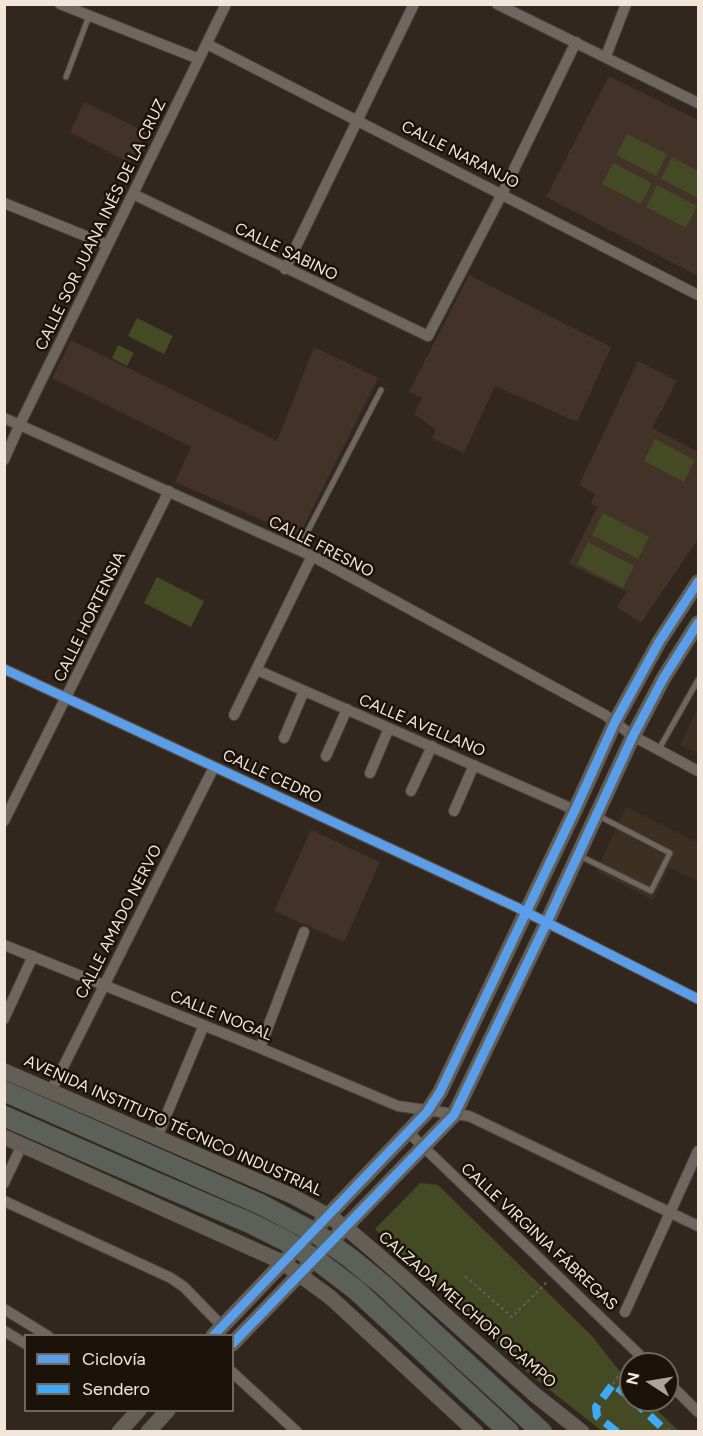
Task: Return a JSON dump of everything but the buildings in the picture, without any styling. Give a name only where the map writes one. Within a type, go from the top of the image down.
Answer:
[{"type":"highway","points":[[4,1091],[279,1213],[336,1246],[383,1285],[542,1431]]},
{"type":"highway","points":[[4,1116],[250,1223],[286,1241],[318,1261],[356,1290],[509,1431]]},
{"type":"main road","points":[[218,1331],[427,1112],[444,1086],[615,722],[659,642],[699,582]]},
{"type":"main road","points":[[234,1342],[454,1115],[633,736],[663,679],[699,623]]},
{"type":"main road","name":"AVENIDA INSTITUTO TÉCNICO INDUSTRIAL","points":[[4,1071],[292,1196],[327,1215]]},
{"type":"main road","points":[[4,1137],[282,1262],[330,1297],[470,1430]]},
{"type":"main road","points":[[203,1225],[228,1168]]},
{"type":"main road","name":"CALZADA MELCHOR OCAMPO","points":[[327,1215],[377,1254],[534,1394],[582,1431]]},
{"type":"main road","points":[[330,1297],[337,1280],[346,1269],[364,1258],[377,1254]]},
{"type":"main road","points":[[119,1431],[135,1412]]},
{"type":"main road","points":[[148,1431],[166,1412]]},
{"type":"street","points":[[60,4],[200,59]]},
{"type":"street","name":"CALLE SOR JUANA INÉS DE LA CRUZ","points":[[4,460],[226,4]]},
{"type":"street","points":[[285,269],[414,4]]},
{"type":"street","points":[[497,4],[699,103]]},
{"type":"street","points":[[606,56],[626,4]]},
{"type":"street","points":[[502,194],[576,42]]},
{"type":"street","name":"CALLE NARANJO","points":[[207,44],[699,295]]},
{"type":"street","name":"CALLE SABINO","points":[[133,194],[428,336],[502,194]]},
{"type":"street","points":[[4,202],[108,245]]},
{"type":"street","name":"CALLE FRESNO","points":[[4,418],[312,556],[615,722],[658,751],[699,771]]},
{"type":"street","name":"CALLE HORTENSIA","points":[[4,821],[170,491]]},
{"type":"street","points":[[234,715],[312,556]]},
{"type":"street","name":"CALLE CEDRO","points":[[4,669],[526,912],[699,999]]},
{"type":"street","name":"CALLE AVELLANO","points":[[257,670],[575,810]]},
{"type":"street","points":[[284,738],[304,691]]},
{"type":"street","points":[[326,756],[346,709]]},
{"type":"street","points":[[370,773],[389,728]]},
{"type":"street","points":[[411,791],[432,746]]},
{"type":"street","points":[[454,811],[474,765]]},
{"type":"street","name":"CALLE AMADO NERVO","points":[[51,1091],[214,767]]},
{"type":"street","points":[[260,1048],[304,932]]},
{"type":"street","name":"CALLE NOGAL","points":[[4,945],[398,1106],[427,1112],[469,1116],[699,1226]]},
{"type":"street","points":[[4,1019],[33,956]]},
{"type":"street","points":[[157,1137],[204,1025]]},
{"type":"street","name":"CALLE VIRGINIA FÁBREGAS","points":[[408,1132],[637,1352]]},
{"type":"street","points":[[4,1183],[22,1145]]},
{"type":"street","points":[[625,1312],[699,1151]]},
{"type":"street","points":[[4,1201],[171,1278],[184,1287],[218,1331]]},
{"type":"street","points":[[4,1310],[46,1334]]},
{"type":"street","points":[[4,1331],[24,1343]]},
{"type":"street","points":[[234,1374],[297,1431]]},
{"type":"street","points":[[679,1393],[699,1412]]},
{"type":"lane","points":[[66,77],[89,16]]},
{"type":"lane","points":[[298,550],[381,390]]},
{"type":"lane","points":[[658,751],[699,680]]},
{"type":"lane","points":[[578,855],[651,891],[670,853],[596,815]]},
{"type":"path","points":[[465,1276],[512,1317],[556,1273]]},
{"type":"path","points":[[613,1384],[619,1375]]},
{"type":"shaded area","points":[[609,76],[698,120],[698,276],[546,197]]},
{"type":"shaded area","points":[[84,102],[146,132],[130,163],[70,132]]},
{"type":"shaded area","points":[[469,275],[611,347],[577,422],[495,386],[464,453],[432,438],[436,430],[414,414],[422,398],[409,392]]},
{"type":"shaded area","points":[[71,340],[277,441],[314,347],[378,378],[299,536],[175,482],[191,447],[52,378]]},
{"type":"shaded area","points":[[638,361],[677,381],[652,428],[698,452],[696,456],[698,458],[698,539],[641,623],[617,607],[627,592],[569,564],[597,507],[591,503],[595,494],[579,485]]},
{"type":"shaded area","points":[[698,707],[698,754],[680,745]]},
{"type":"shaded area","points":[[626,807],[698,843],[698,882],[669,867],[653,900],[596,871]]},
{"type":"shaded area","points":[[311,830],[380,862],[344,942],[274,911]]},
{"type":"green space","points":[[627,134],[667,154],[656,176],[616,155]]},
{"type":"green space","points":[[672,157],[698,171],[698,198],[661,179]]},
{"type":"green space","points":[[613,163],[652,183],[641,204],[602,184]]},
{"type":"green space","points":[[657,185],[697,206],[686,228],[646,207]]},
{"type":"green space","points":[[137,318],[173,336],[164,354],[128,336]]},
{"type":"green space","points":[[118,345],[134,353],[127,366],[112,358]]},
{"type":"green space","points":[[655,439],[695,460],[684,482],[644,461]]},
{"type":"green space","points":[[603,513],[649,537],[638,559],[592,535]]},
{"type":"green space","points":[[588,542],[634,566],[623,588],[577,564]]},
{"type":"green space","points":[[157,577],[204,601],[191,627],[144,603]]},
{"type":"green space","points":[[420,1183],[438,1185],[593,1337],[619,1371],[619,1412],[659,1412],[679,1431],[602,1431],[528,1373],[375,1229]]},
{"type":"marked path","points":[[617,1432],[597,1416],[596,1407],[613,1384],[619,1389]]},
{"type":"marked path","points":[[646,1412],[667,1432]]},
{"type":"cycle path","points":[[215,1334],[427,1112],[440,1092],[615,722],[659,642],[698,582]]},
{"type":"cycle path","points":[[234,1342],[454,1115],[633,736],[663,679],[698,623]]},
{"type":"cycle path","points":[[4,669],[516,907],[698,999]]}]
